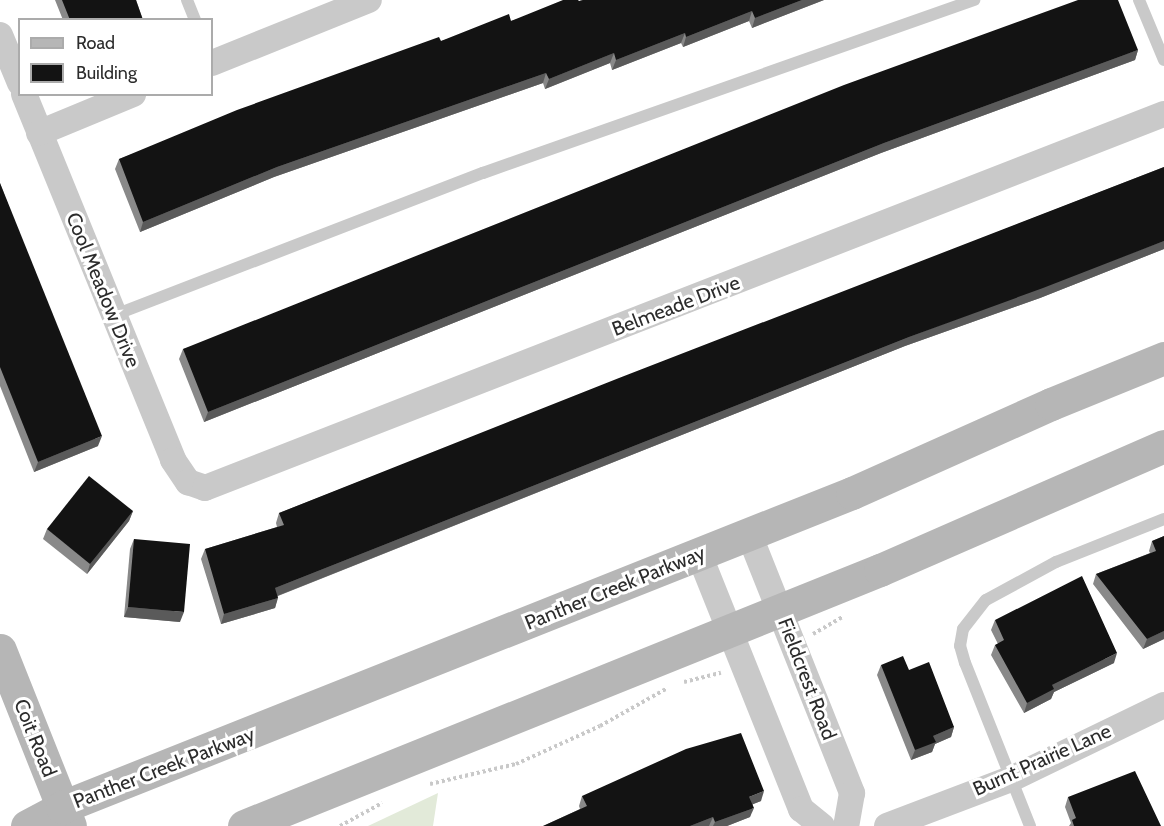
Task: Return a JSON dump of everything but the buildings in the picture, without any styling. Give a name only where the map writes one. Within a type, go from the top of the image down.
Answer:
[{"type":"main road","name":"Panther Creek Parkway","points":[[27,826],[66,817],[749,534],[1164,358]]},
{"type":"main road","points":[[244,826],[975,530],[1060,489],[1164,446]]},
{"type":"main road","name":"Coit Road","points":[[0,650],[66,817]]},
{"type":"street","points":[[213,62],[369,0]]},
{"type":"street","points":[[0,35],[18,78]]},
{"type":"street","name":"Cool Meadow Drive","points":[[25,96],[112,316],[173,460],[188,482]]},
{"type":"street","points":[[39,133],[128,96]]},
{"type":"street","name":"Belmeade Drive","points":[[188,482],[205,488],[224,482],[1164,114]]},
{"type":"street","name":"Fieldcrest Road","points":[[749,534],[852,793],[846,826]]},
{"type":"street","points":[[699,554],[801,809],[822,826]]},
{"type":"street","name":"Burnt Prairie Lane","points":[[887,826],[1011,778],[1164,706]]},
{"type":"lane","points":[[188,0],[194,18]]},
{"type":"lane","points":[[112,316],[483,173],[974,0]]},
{"type":"lane","points":[[1139,0],[1164,60]]},
{"type":"lane","points":[[1030,826],[964,663],[960,646],[963,629],[986,600],[1056,562],[1164,519]]},
{"type":"green space","points":[[438,793],[433,826],[368,826]]}]
